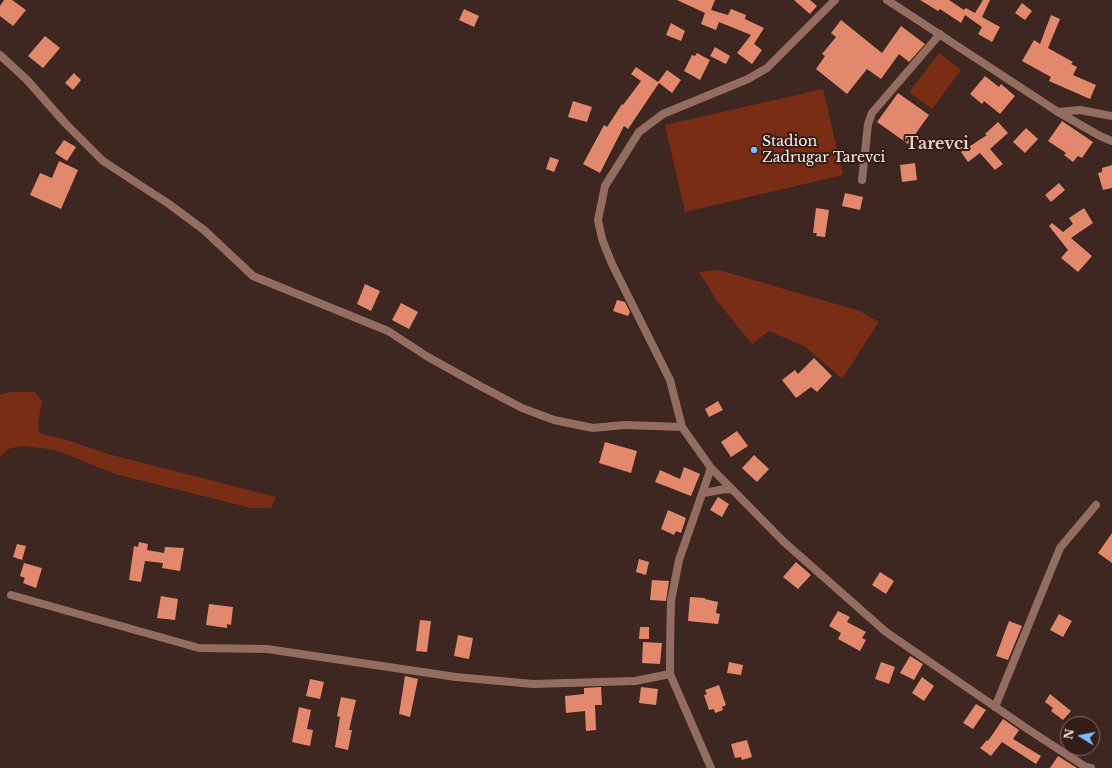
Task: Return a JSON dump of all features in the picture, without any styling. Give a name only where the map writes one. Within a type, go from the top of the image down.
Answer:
[{"type":"street","points":[[835,0],[767,68],[748,79],[663,114],[639,132],[605,186],[598,220],[602,239],[612,264],[670,380],[682,427],[711,468],[784,542],[886,632],[995,707],[1079,762],[1091,768]]},
{"type":"street","points":[[891,1],[1058,112],[1100,136],[1112,140]]},
{"type":"street","points":[[862,180],[868,124],[872,113],[940,34]]},
{"type":"street","points":[[0,55],[27,80],[65,123],[103,161],[169,204],[198,226],[253,276],[388,331],[428,357],[482,387],[522,408],[554,420],[593,428],[624,425],[682,427]]},
{"type":"street","points":[[1058,112],[1080,110],[1112,116]]},
{"type":"street","points":[[711,468],[704,493],[694,514],[679,560],[672,595],[670,674],[711,768]]},
{"type":"street","points":[[704,493],[725,489],[733,490]]},
{"type":"street","points":[[995,707],[1060,548],[1096,505]]},
{"type":"street","points":[[11,595],[200,648],[267,649],[456,677],[533,684],[635,681],[670,674]]},
{"type":"shaded area","points":[[939,53],[961,70],[932,109],[909,92]]},
{"type":"shaded area","name":"Stadion Zadrugar Tarevci","points":[[823,89],[843,175],[685,212],[665,125]]},
{"type":"shaded area","points":[[719,270],[860,311],[879,322],[842,379],[806,347],[769,331],[752,344],[717,301],[699,272]]},
{"type":"shaded area","points":[[9,392],[35,392],[42,401],[38,422],[39,433],[70,441],[108,454],[276,497],[271,508],[251,508],[115,474],[56,450],[25,446],[10,448],[0,457],[0,395]]},
{"type":"building","points":[[4,0],[12,0],[26,10],[13,26],[0,16],[0,6]]},
{"type":"building","points":[[677,0],[715,0],[711,10],[728,15],[731,9],[746,15],[745,19],[764,28],[754,44],[762,50],[752,64],[737,53],[751,35],[719,22],[716,30],[701,24],[705,13]]},
{"type":"building","points":[[794,0],[810,0],[817,6],[810,14]]},
{"type":"building","points":[[920,0],[949,0],[964,10],[966,8],[975,13],[983,0],[990,0],[982,17],[1000,27],[992,42],[978,34],[982,27],[965,15],[961,23],[940,9],[938,11]]},
{"type":"building","points":[[1022,3],[1032,11],[1025,20],[1015,13]]},
{"type":"building","points":[[464,9],[479,16],[474,27],[459,20]]},
{"type":"building","points":[[1051,15],[1060,19],[1048,48],[1073,62],[1071,64],[1077,67],[1073,75],[1096,85],[1090,99],[1049,81],[1051,77],[1022,61],[1034,40],[1040,44]]},
{"type":"building","points":[[841,20],[882,53],[901,26],[925,44],[909,62],[899,54],[881,79],[867,69],[847,94],[816,69],[825,56],[822,54],[836,37],[831,33]]},
{"type":"building","points":[[671,23],[685,31],[681,41],[666,35]]},
{"type":"building","points":[[45,36],[60,48],[43,68],[28,56]]},
{"type":"building","points":[[715,47],[730,56],[726,64],[710,56]]},
{"type":"building","points":[[697,53],[710,60],[700,80],[684,71],[692,55],[695,56]]},
{"type":"building","points":[[636,67],[658,82],[667,70],[681,80],[672,93],[659,83],[628,129],[624,126],[600,173],[583,164],[604,125],[607,127],[622,104],[623,105],[641,81],[631,74]]},
{"type":"building","points":[[74,73],[81,80],[73,90],[65,83]]},
{"type":"building","points":[[985,76],[999,87],[1001,84],[1015,96],[1000,114],[984,101],[982,104],[970,94]]},
{"type":"building","points":[[898,93],[929,115],[908,144],[877,122]]},
{"type":"building","points":[[573,101],[592,107],[587,122],[568,117]]},
{"type":"building","points":[[1062,121],[1093,142],[1082,158],[1078,156],[1073,162],[1064,155],[1066,153],[1048,141]]},
{"type":"building","points":[[998,122],[1008,133],[990,149],[1003,164],[995,170],[980,153],[968,162],[961,152],[987,135],[985,134]]},
{"type":"building","points":[[1026,128],[1038,139],[1025,153],[1013,142]]},
{"type":"building","points":[[64,140],[76,147],[67,161],[55,153]]},
{"type":"building","points":[[550,157],[559,160],[554,172],[546,169]]},
{"type":"building","points":[[59,161],[78,170],[61,209],[30,195],[40,173],[52,178]]},
{"type":"building","points":[[915,163],[917,180],[902,182],[900,165]]},
{"type":"building","points":[[1112,165],[1112,188],[1103,190],[1098,173],[1102,172],[1102,168]]},
{"type":"building","points":[[1059,183],[1065,190],[1051,202],[1045,195]]},
{"type":"building","points":[[845,193],[863,197],[860,210],[842,206]]},
{"type":"building","points":[[816,208],[829,210],[825,237],[816,236],[817,233],[813,233]]},
{"type":"building","points":[[1084,208],[1093,223],[1071,238],[1092,256],[1078,272],[1061,258],[1068,250],[1049,226],[1052,223],[1063,232],[1073,224],[1069,218]]},
{"type":"building","points":[[365,284],[380,291],[371,311],[357,304]]},
{"type":"building","points":[[617,300],[625,302],[630,312],[628,316],[613,311]]},
{"type":"building","points":[[401,303],[418,312],[409,329],[392,320]]},
{"type":"building","points":[[814,358],[832,376],[817,392],[811,387],[796,398],[782,380],[795,370],[798,374]]},
{"type":"building","points":[[718,401],[723,410],[709,417],[705,409]]},
{"type":"building","points":[[737,431],[748,446],[731,457],[721,442]]},
{"type":"building","points":[[605,442],[637,451],[631,473],[599,463]]},
{"type":"building","points":[[754,455],[769,469],[757,482],[742,468]]},
{"type":"building","points":[[684,467],[700,474],[691,496],[655,482],[660,470],[680,479]]},
{"type":"building","points":[[718,497],[729,504],[722,517],[710,510]]},
{"type":"building","points":[[668,510],[686,518],[681,533],[676,531],[674,535],[661,529]]},
{"type":"building","points":[[1112,533],[1112,563],[1098,553]]},
{"type":"building","points":[[139,542],[148,544],[147,550],[164,553],[165,547],[184,548],[180,571],[162,568],[163,563],[145,561],[141,582],[129,580],[134,546],[138,547]]},
{"type":"building","points":[[17,544],[26,546],[22,560],[13,557]]},
{"type":"building","points":[[639,559],[649,562],[646,575],[636,572]]},
{"type":"building","points":[[796,562],[811,575],[798,589],[783,577]]},
{"type":"building","points":[[24,563],[42,568],[36,588],[23,583],[25,578],[20,576]]},
{"type":"building","points":[[880,572],[894,581],[886,594],[872,585]]},
{"type":"building","points":[[652,580],[669,581],[666,601],[650,600]]},
{"type":"building","points":[[161,596],[178,599],[175,620],[157,618]]},
{"type":"building","points":[[690,597],[705,598],[718,602],[716,613],[720,614],[718,624],[688,621]]},
{"type":"building","points":[[209,604],[233,607],[231,625],[227,624],[227,628],[206,625]]},
{"type":"building","points":[[838,611],[850,617],[847,622],[866,632],[862,638],[866,640],[860,651],[838,639],[841,633],[829,626]]},
{"type":"building","points":[[1059,614],[1072,621],[1063,637],[1050,630]]},
{"type":"building","points":[[420,620],[431,621],[427,652],[416,651]]},
{"type":"building","points":[[1009,621],[1022,626],[1008,660],[996,656]]},
{"type":"building","points":[[640,627],[649,627],[649,639],[639,639]]},
{"type":"building","points":[[458,635],[473,638],[469,659],[454,656]]},
{"type":"building","points":[[643,642],[662,643],[660,664],[642,663]]},
{"type":"building","points":[[910,656],[923,664],[914,680],[900,673]]},
{"type":"building","points":[[729,662],[743,665],[741,675],[727,673]]},
{"type":"building","points":[[881,662],[895,667],[889,684],[875,679]]},
{"type":"building","points":[[405,676],[418,679],[410,717],[399,714]]},
{"type":"building","points":[[922,677],[934,686],[924,701],[912,693]]},
{"type":"building","points":[[310,679],[324,682],[320,699],[306,696]]},
{"type":"building","points":[[719,685],[726,705],[722,707],[723,710],[715,713],[714,709],[709,710],[704,695],[707,694],[705,690]]},
{"type":"building","points":[[601,687],[602,705],[595,705],[596,730],[586,731],[585,711],[566,713],[565,696],[584,694],[584,688]]},
{"type":"building","points":[[641,687],[658,689],[656,705],[639,703]]},
{"type":"building","points":[[1050,694],[1071,711],[1067,716],[1060,716],[1060,718],[1051,711],[1053,708],[1045,702]]},
{"type":"building","points":[[341,697],[356,700],[349,730],[352,730],[348,750],[335,747],[340,717],[337,716]]},
{"type":"building","points":[[976,704],[986,710],[973,729],[963,723]]},
{"type":"building","points":[[299,707],[311,710],[307,729],[313,730],[310,746],[292,742]]},
{"type":"building","points":[[1003,719],[1019,730],[1013,739],[1041,756],[1036,764],[1002,742],[991,756],[980,748],[987,740],[988,741]]},
{"type":"building","points":[[747,740],[752,757],[742,760],[741,757],[735,758],[731,744]]},
{"type":"building","points":[[1058,756],[1077,768],[1050,768]]},
{"type":"place","name":"Stadion Zadrugar Tarevci","points":[[754,150]]},
{"type":"district","name":"Tarevci","points":[[937,144]]}]
